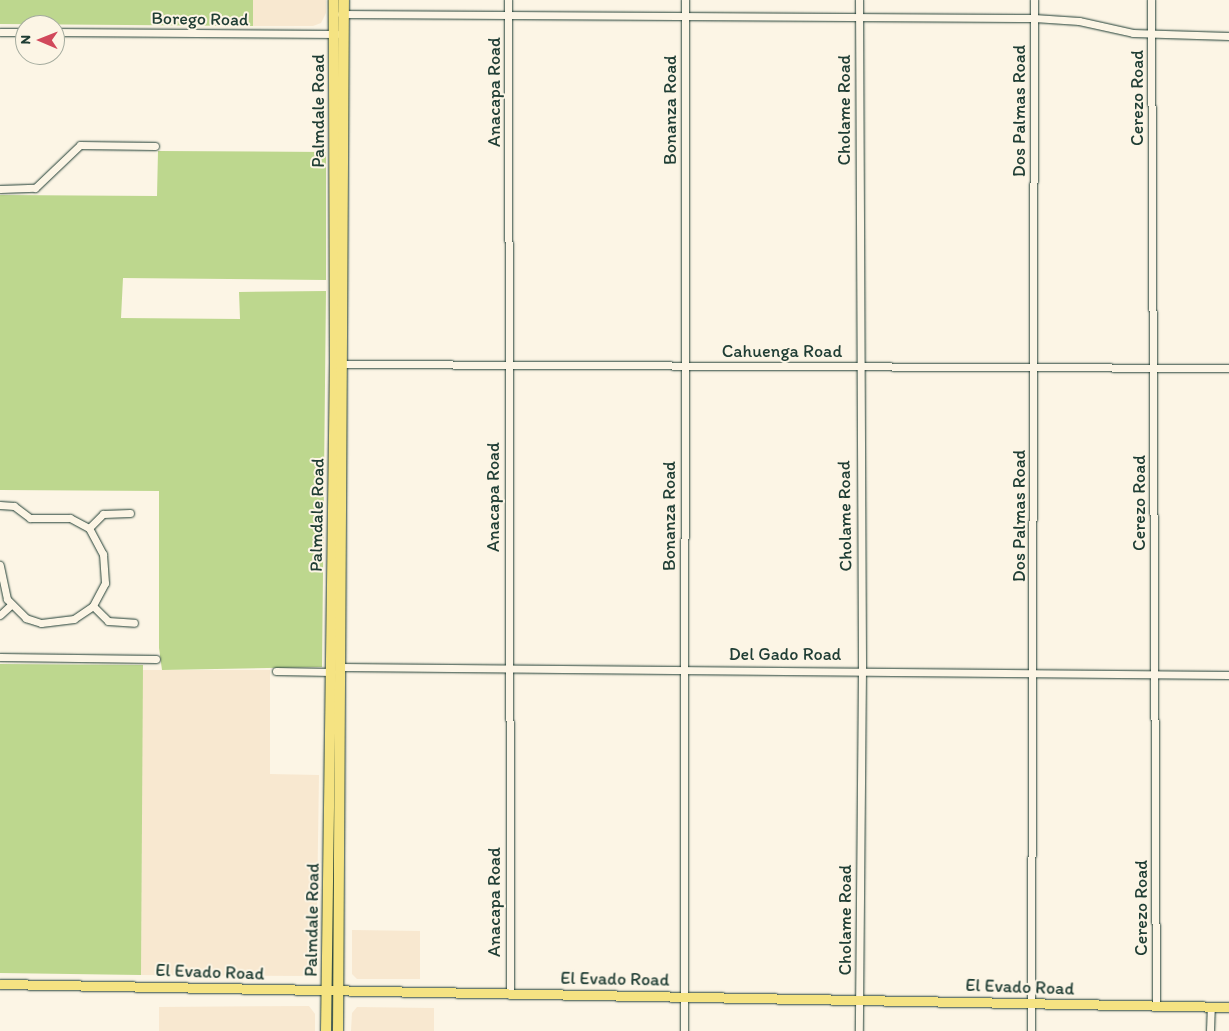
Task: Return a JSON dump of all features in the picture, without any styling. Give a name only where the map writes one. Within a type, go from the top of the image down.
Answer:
[{"type":"highway","name":"Palmdale Road","points":[[326,1031],[336,670],[340,364],[340,34],[339,14],[334,0]]},
{"type":"highway","name":"Palmdale Road","points":[[339,14],[344,0]]},
{"type":"highway","name":"Palmdale Road","points":[[336,670],[338,1031]]},
{"type":"main road","name":"El Evado Road","points":[[0,984],[327,992],[860,998],[1032,1004],[1229,1007]]},
{"type":"street","name":"Anacapa Road","points":[[508,0],[510,994]]},
{"type":"street","name":"Bonanza Road","points":[[684,1031],[685,0]]},
{"type":"street","name":"Cholame Road","points":[[859,0],[858,367],[862,669],[859,1031]]},
{"type":"street","name":"Dos Palmas Road","points":[[1031,1031],[1034,674],[1034,0]]},
{"type":"street","name":"Cerezo Road","points":[[1151,0],[1156,1006]]},
{"type":"street","points":[[339,14],[1034,18],[1079,21],[1151,34],[1229,36]]},
{"type":"street","points":[[0,32],[15,32]]},
{"type":"street","name":"Borego Road","points":[[65,32],[340,34]]},
{"type":"street","points":[[0,188],[36,188],[80,145],[155,146]]},
{"type":"street","name":"Cahuenga Road","points":[[340,364],[1229,368]]},
{"type":"street","points":[[0,505],[14,506],[30,518],[70,518],[89,528],[103,554],[105,583],[92,606],[74,619],[53,624],[26,618],[12,604],[1,578],[0,565]]},
{"type":"street","points":[[89,528],[103,514],[130,513]]},
{"type":"street","points":[[0,615],[12,604]]},
{"type":"street","points":[[92,606],[108,621],[134,623]]},
{"type":"street","points":[[0,657],[156,659]]},
{"type":"street","name":"Del Gado Road","points":[[276,671],[508,668],[862,669],[1034,674],[1229,675]]},
{"type":"street","points":[[1210,1031],[1211,1007]]},
{"type":"shaded area","points":[[253,0],[326,0],[326,13],[321,23],[313,26],[253,26]]},
{"type":"shaded area","points":[[142,670],[270,670],[270,774],[319,775],[316,972],[313,976],[141,975]]},
{"type":"shaded area","points":[[352,930],[420,931],[420,979],[357,979],[352,974]]},
{"type":"shaded area","points":[[309,1006],[315,1014],[315,1031],[159,1031],[159,1007]]},
{"type":"shaded area","points":[[357,1007],[434,1008],[434,1031],[351,1031],[352,1013]]},
{"type":"green space","points":[[0,0],[253,0],[253,26],[65,25],[65,15],[15,15],[15,24],[0,24]]},
{"type":"green space","points":[[158,151],[326,152],[326,280],[123,278],[121,318],[240,319],[239,292],[326,291],[322,667],[162,670],[159,648],[159,491],[0,490],[0,195],[157,196]]},
{"type":"green space","points":[[0,664],[143,665],[141,975],[0,973]]}]
